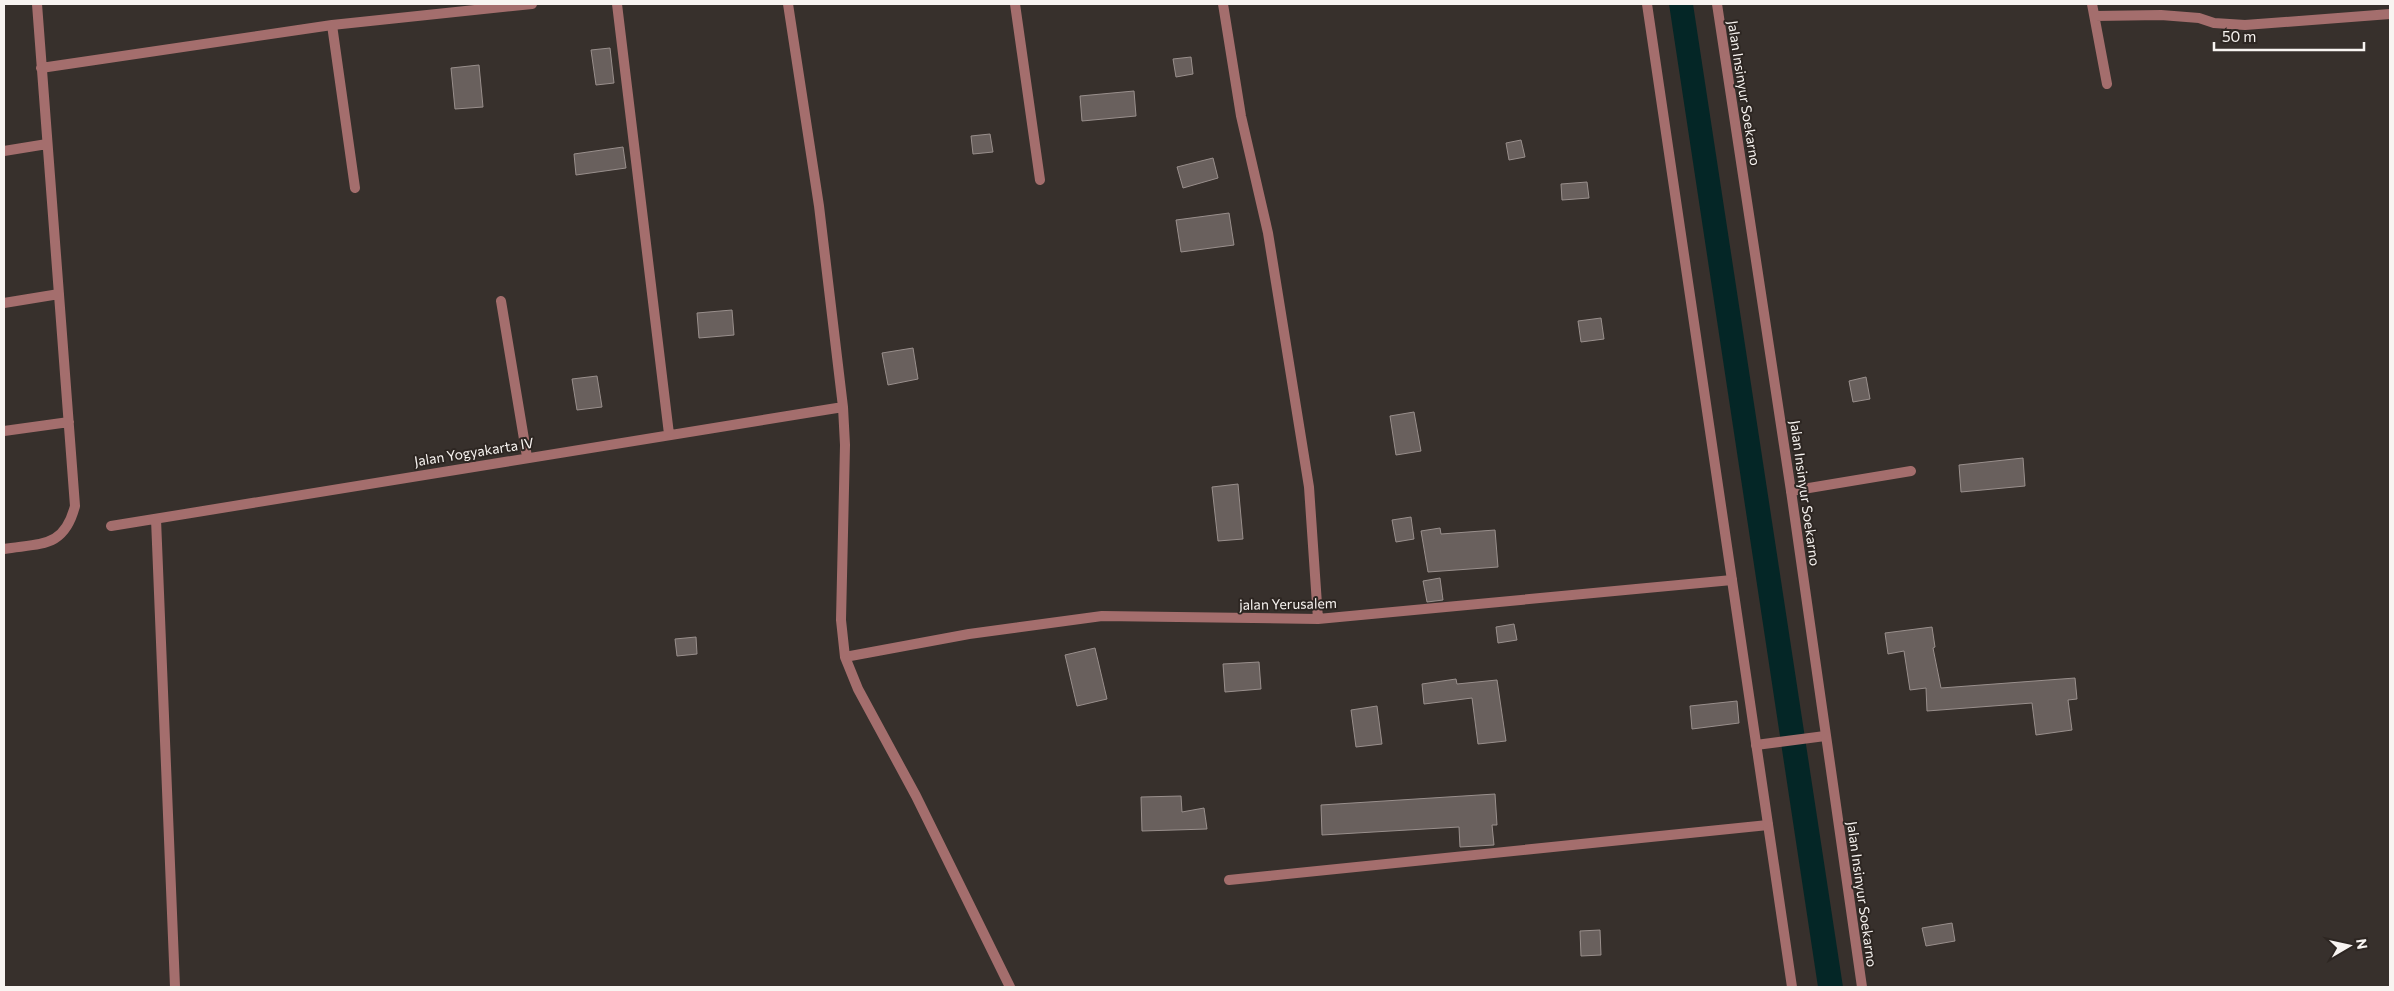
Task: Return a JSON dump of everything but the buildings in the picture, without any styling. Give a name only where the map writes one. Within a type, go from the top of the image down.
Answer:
[{"type":"street","points":[[4,549],[51,540],[62,535],[70,522],[75,506],[37,4]]},
{"type":"street","points":[[41,68],[332,24],[532,4]]},
{"type":"street","points":[[617,4],[669,434]]},
{"type":"street","points":[[788,4],[819,206],[842,407],[845,445],[841,620],[845,657],[858,689],[916,796],[1010,987]]},
{"type":"street","points":[[1015,4],[1040,180]]},
{"type":"street","points":[[1223,4],[1241,116],[1268,233],[1309,487],[1318,619]]},
{"type":"street","points":[[1647,4],[1792,987]]},
{"type":"street","name":"Jalan Insinyur Soekarno","points":[[1717,4],[1791,491],[1862,987]]},
{"type":"street","points":[[2092,4],[2107,84]]},
{"type":"street","points":[[2094,16],[2161,15],[2199,18],[2214,23],[2245,25],[2390,14]]},
{"type":"street","points":[[332,24],[355,188]]},
{"type":"street","points":[[4,151],[47,144]]},
{"type":"street","points":[[4,303],[59,294]]},
{"type":"street","points":[[501,301],[527,457]]},
{"type":"street","name":"Jalan Yogyakarta IV","points":[[111,526],[842,407]]},
{"type":"street","points":[[4,431],[69,422]]},
{"type":"street","points":[[1791,491],[1911,471]]},
{"type":"street","points":[[156,519],[175,987]]},
{"type":"street","name":"jalan Yerusalem","points":[[845,657],[969,634],[1102,616],[1318,619],[1732,580]]},
{"type":"street","points":[[1756,745],[1825,736]]},
{"type":"street","points":[[1229,880],[1768,825]]},
{"type":"water","points":[[1669,4],[1693,4],[1843,987],[1818,987]]}]
